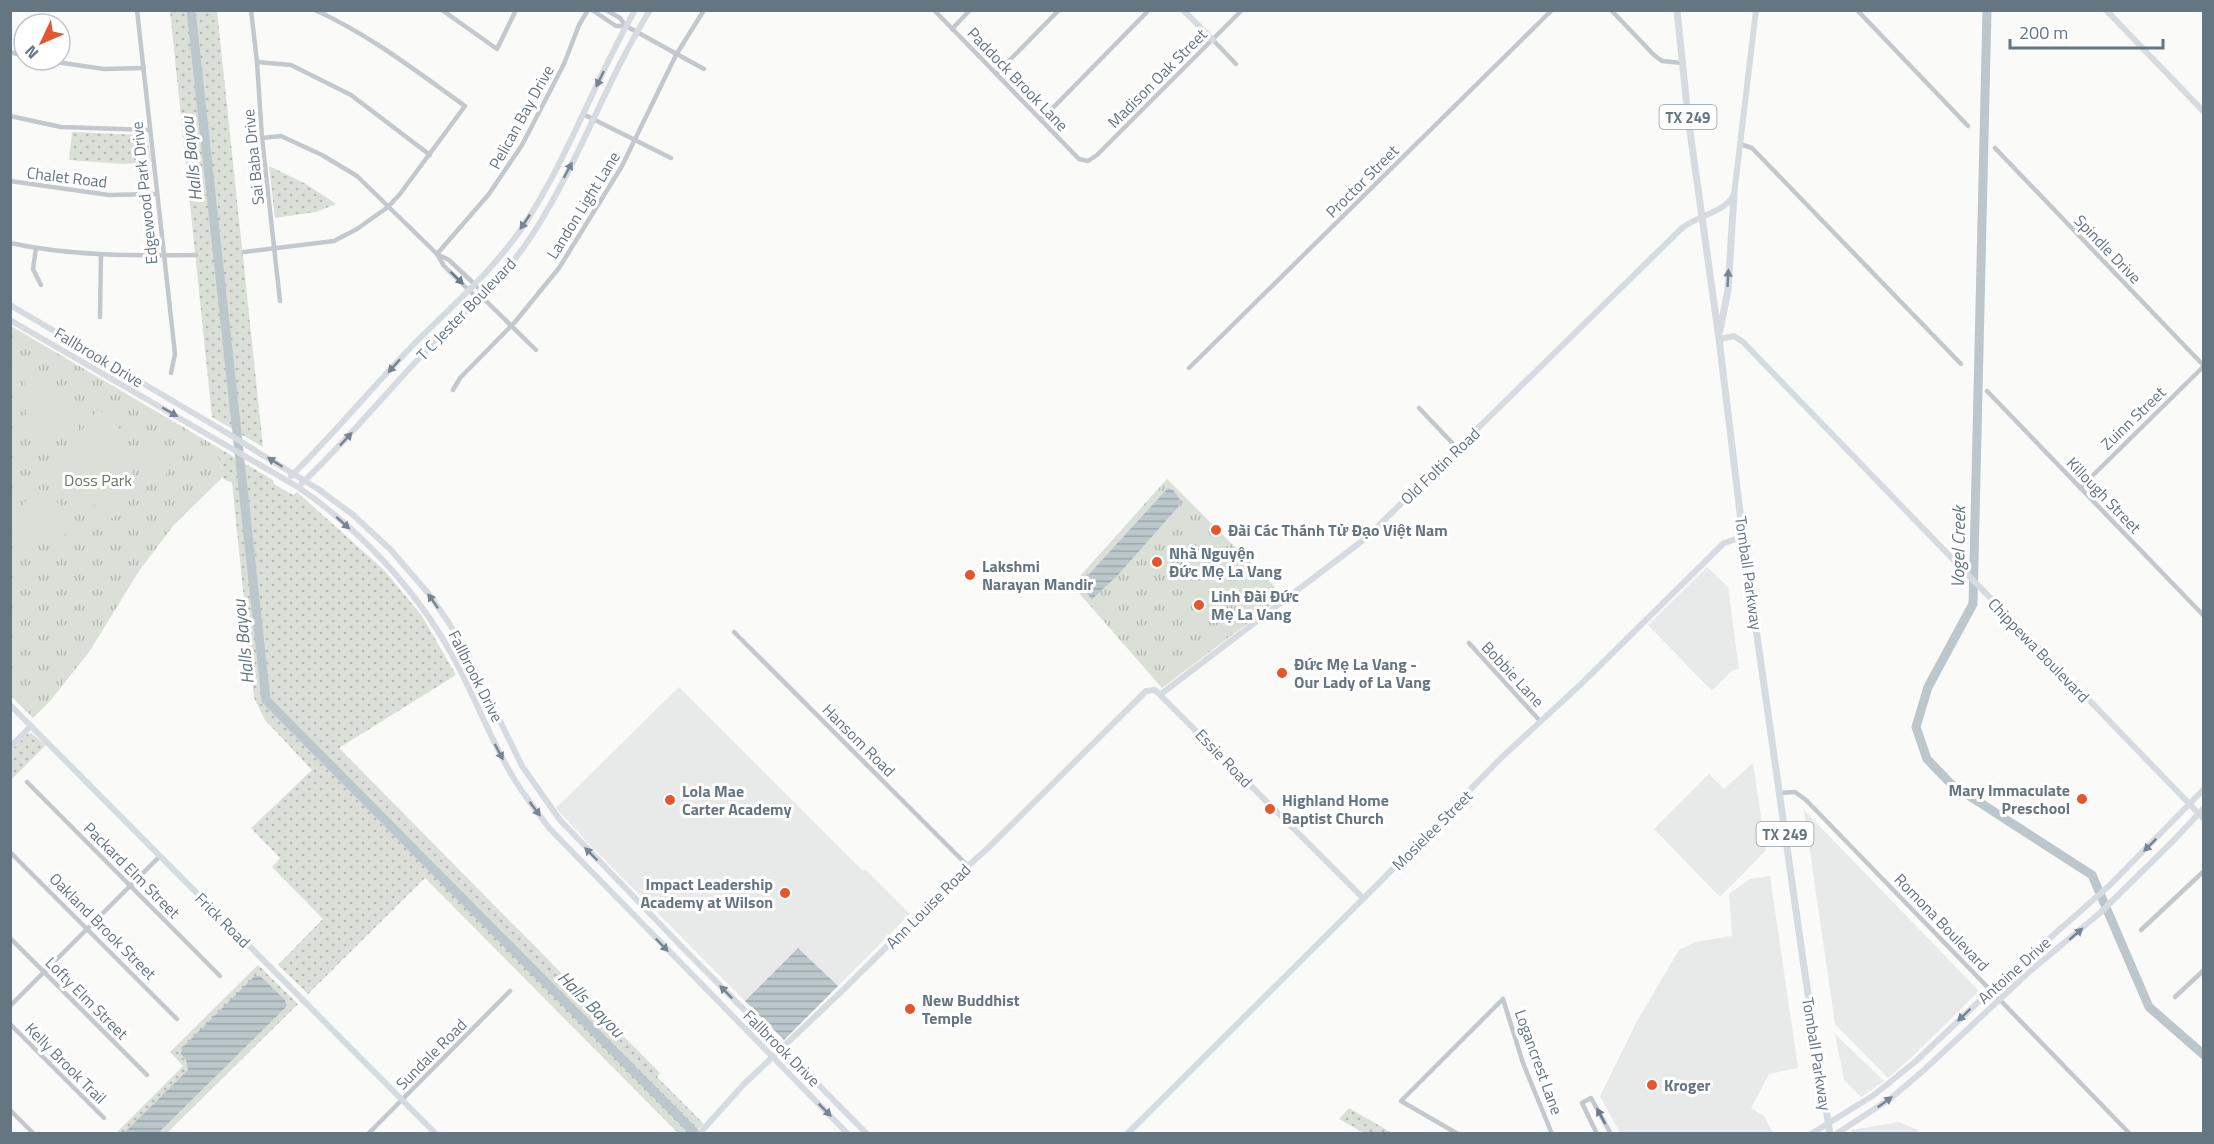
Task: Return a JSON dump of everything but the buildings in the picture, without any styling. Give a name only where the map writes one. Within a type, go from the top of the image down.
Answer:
[{"type":"main road","name":"Tomball Parkway","points":[[1677,10],[1743,537],[1830,1134]]},
{"type":"main road","points":[[1719,337],[1728,290],[1734,195]]},
{"type":"street","name":"Edgewood Park Drive","points":[[137,10],[175,354],[171,373]]},
{"type":"street","name":"Sai Baba Drive","points":[[251,10],[280,300]]},
{"type":"street","points":[[244,252],[334,241],[357,230],[388,207],[412,180],[465,106],[380,44],[315,10]]},
{"type":"street","points":[[442,10],[450,13],[497,49],[516,10]]},
{"type":"street","points":[[590,10],[616,26],[626,26]]},
{"type":"street","name":"Pelican Bay Drive","points":[[437,254],[489,194],[522,145],[564,64],[579,25],[590,10]]},
{"type":"street","points":[[606,10],[620,18],[626,26],[704,69]]},
{"type":"street","name":"T C Jester Boulevard","points":[[286,480],[346,420],[417,342],[476,285],[507,248],[536,206],[635,10]]},
{"type":"street","name":"T C Jester Boulevard","points":[[298,487],[355,429],[421,356],[482,297],[533,234],[650,10]]},
{"type":"street","name":"Landon Light Lane","points":[[453,390],[460,378],[512,325],[559,268],[616,176],[636,140],[676,55],[704,10]]},
{"type":"street","name":"Paddock Brook Lane","points":[[934,10],[1079,159],[1088,161]]},
{"type":"street","points":[[952,29],[970,10]]},
{"type":"street","points":[[996,74],[1059,10]]},
{"type":"street","points":[[1183,10],[1236,64]]},
{"type":"street","name":"Madison Oak Street","points":[[1088,161],[1097,155],[1242,10]]},
{"type":"street","name":"Proctor Street","points":[[1189,368],[1552,10]]},
{"type":"street","points":[[1611,10],[1662,61],[1682,63]]},
{"type":"street","points":[[1734,195],[1756,10]]},
{"type":"street","points":[[1857,10],[1968,126]]},
{"type":"street","points":[[2106,10],[2204,112]]},
{"type":"street","points":[[1041,120],[1147,12]]},
{"type":"street","points":[[257,62],[291,65],[351,95],[430,155]]},
{"type":"street","points":[[72,64],[104,69],[144,68]]},
{"type":"street","points":[[583,114],[671,158]]},
{"type":"street","points":[[10,116],[62,127],[149,130]]},
{"type":"street","points":[[262,138],[281,136],[322,154],[357,176],[437,254],[448,260],[476,285],[482,297]]},
{"type":"street","points":[[1740,144],[1752,148],[1960,364]]},
{"type":"street","name":"Spindle Drive","points":[[1995,148],[2204,366]]},
{"type":"street","name":"Chalet Road","points":[[10,181],[109,195],[156,194]]},
{"type":"street","name":"Old Foltin Road","points":[[1161,694],[1366,538],[1678,232],[1690,222],[1729,203],[1734,195]]},
{"type":"street","points":[[10,243],[36,248],[101,254],[196,255]]},
{"type":"street","points":[[36,248],[33,269],[41,285]]},
{"type":"street","points":[[100,317],[101,254]]},
{"type":"street","points":[[437,254],[444,266],[470,291],[482,297],[536,350]]},
{"type":"street","name":"Fallbrook Drive","points":[[10,305],[293,473],[345,509],[372,532],[428,593],[464,647],[522,766],[560,820],[867,1134]]},
{"type":"street","name":"Fallbrook Drive","points":[[10,320],[298,487],[328,510],[372,550],[417,601],[452,654],[510,773],[549,828],[848,1134]]},
{"type":"street","points":[[53,345],[60,334]]},
{"type":"street","name":"Chippewa Boulevard","points":[[1719,337],[1734,336],[1743,342],[2204,819]]},
{"type":"street","name":"Zuinn Street","points":[[2080,488],[2204,366]]},
{"type":"street","name":"Killough Street","points":[[1987,391],[2204,616]]},
{"type":"street","points":[[153,402],[159,392]]},
{"type":"street","points":[[1419,408],[1458,449]]},
{"type":"street","name":"Mosielee Street","points":[[1127,1134],[1540,721],[1580,685],[1724,543],[1743,537]]},
{"type":"street","name":"Hansom Road","points":[[734,632],[968,866]]},
{"type":"street","name":"Bobbie Lane","points":[[1468,644],[1540,721]]},
{"type":"street","name":"Ann Louise Road","points":[[702,1131],[743,1085],[987,849],[1146,691],[1155,690],[1161,694]]},
{"type":"street","name":"Essie Road","points":[[1161,694],[1363,898]]},
{"type":"street","name":"Frick Road","points":[[10,705],[436,1134]]},
{"type":"street","points":[[10,747],[31,726]]},
{"type":"street","name":"Packard Elm Street","points":[[27,782],[220,976]]},
{"type":"street","name":"Antoine Drive","points":[[1811,1134],[1874,1095],[1916,1061],[1990,990],[2109,886],[2204,789]]},
{"type":"street","name":"Romona Boulevard","points":[[1779,793],[1795,792],[1806,800],[2130,1134]]},
{"type":"street","name":"Antoine Drive","points":[[1836,1134],[1890,1099],[1924,1070],[2000,999],[2116,898],[2204,807]]},
{"type":"street","points":[[549,828],[560,820]]},
{"type":"street","name":"Oakland Brook Street","points":[[10,852],[177,1018]]},
{"type":"street","points":[[10,1006],[160,856]]},
{"type":"street","points":[[2136,860],[2145,869]]},
{"type":"street","points":[[2141,930],[2204,872]]},
{"type":"street","points":[[623,905],[632,896]]},
{"type":"street","name":"Lofty Elm Street","points":[[10,938],[147,1075]]},
{"type":"street","points":[[2050,938],[2059,949]]},
{"type":"street","points":[[2175,997],[2204,970]]},
{"type":"street","name":"Sundale Road","points":[[368,1134],[510,992]]},
{"type":"street","name":"Logancrest Lane","points":[[1458,1134],[1401,1101],[1503,999],[1523,1063],[1552,1134]]},
{"type":"street","name":"Kelly Brook Trail","points":[[10,1024],[104,1118]]},
{"type":"street","points":[[1916,1061],[1924,1070]]},
{"type":"street","points":[[1597,1134],[1582,1103],[1592,1098],[1611,1134]]},
{"type":"street","points":[[10,1110],[34,1134]]},
{"type":"shaded area","points":[[1168,488],[1173,490],[1181,501],[1179,506],[1117,576],[1092,599],[1081,587],[1082,582]]},
{"type":"shaded area","points":[[1707,567],[1728,587],[1739,669],[1733,670],[1712,691],[1648,625]]},
{"type":"shaded area","points":[[679,687],[863,871],[865,869],[910,914],[838,986],[798,948],[745,1001],[556,808]]},
{"type":"shaded area","points":[[1753,763],[1766,850],[1720,897],[1654,829],[1709,774],[1724,789]]},
{"type":"shaded area","points":[[1804,810],[1979,991],[1888,1078],[1835,1024]]},
{"type":"shaded area","points":[[1770,876],[1798,1068],[1769,1074],[1751,1108],[1764,1116],[1773,1133],[1620,1133],[1600,1096],[1636,1023],[1679,950],[1695,942],[1732,936],[1729,894],[1750,879]]},
{"type":"shaded area","points":[[798,948],[838,986],[784,1040],[745,1001]]},
{"type":"shaded area","points":[[255,976],[260,976],[285,1000],[286,1007],[158,1133],[124,1133],[188,1070],[186,1059],[181,1054],[182,1048]]},
{"type":"shaded area","points":[[1835,1034],[1884,1081],[1861,1097],[1844,1080]]},
{"type":"shaded area","points":[[1899,1122],[1918,1130],[1919,1133],[1852,1133],[1851,1130]]},
{"type":"green space","points":[[170,11],[217,11],[263,447],[212,417]]},
{"type":"green space","points":[[72,132],[143,135],[148,139],[151,162],[124,164],[69,160]]},
{"type":"green space","points":[[269,166],[306,184],[336,204],[316,212],[275,218]]},
{"type":"green space","name":"Doss Park","points":[[11,326],[217,447],[222,469],[228,472],[173,526],[139,571],[89,652],[50,701],[33,718],[11,696]]},
{"type":"green space","points":[[11,357],[19,374],[21,392],[11,393]]},
{"type":"green space","points":[[25,378],[47,381],[64,392],[75,409],[79,431],[31,431],[26,426]]},
{"type":"green space","points":[[98,409],[112,420],[122,433],[133,460],[130,489],[113,519],[56,477],[54,467]]},
{"type":"green space","points":[[151,446],[174,457],[162,483],[139,473]]},
{"type":"green space","points":[[217,447],[273,480],[274,484],[293,495],[297,492],[384,570],[422,616],[456,675],[339,748],[660,1073],[657,1077],[704,1124],[694,1133],[678,1133],[425,878],[308,994],[278,965],[323,919],[272,867],[280,858],[251,828],[312,770],[265,720],[254,698],[232,482],[222,477],[227,472],[222,469]]},
{"type":"green space","points":[[1167,479],[1284,596],[1162,688],[1072,585]]},
{"type":"green space","points":[[38,489],[46,491],[79,524],[63,536],[46,541],[29,539],[11,530],[11,516]]},
{"type":"green space","points":[[31,733],[46,745],[11,780],[11,751],[27,734]]},
{"type":"green space","points":[[258,965],[298,1004],[167,1133],[115,1134],[183,1066],[170,1052]]},
{"type":"green space","points":[[1349,1108],[1392,1133],[1364,1133],[1339,1119]]},
{"type":"waterway","name":"Halls Bayou","points":[[191,10],[266,700],[696,1134]]},
{"type":"waterway","name":"Vogel Creek","points":[[1987,10],[1973,604],[1928,687],[1916,727],[1927,759],[1951,784],[2092,875],[2149,1007],[2204,1055]]},
{"type":"place","name":"Đài Các Thánh Tử Đạo Việt Nam","points":[[1216,530]]},
{"type":"place","name":"Nhà Nguyện Đức Mẹ La Vang","points":[[1157,562]]},
{"type":"place","name":"Lakshmi Narayan Mandir","points":[[970,575]]},
{"type":"place","name":"Linh Đài Đức Mẹ La Vang","points":[[1199,605]]},
{"type":"place","name":"Đức Mẹ La Vang - Our Lady of La Vang","points":[[1282,673]]},
{"type":"place","name":"Mary Immaculate Preschool","points":[[2082,799]]},
{"type":"place","name":"Lola Mae Carter Academy","points":[[670,800]]},
{"type":"place","name":"Highland Home Baptist Church","points":[[1270,809]]},
{"type":"place","name":"Impact Leadership Academy at Wilson","points":[[785,893]]},
{"type":"place","name":"New Buddhist Temple","points":[[910,1009]]},
{"type":"place","name":"Kroger","points":[[1652,1085]]}]
